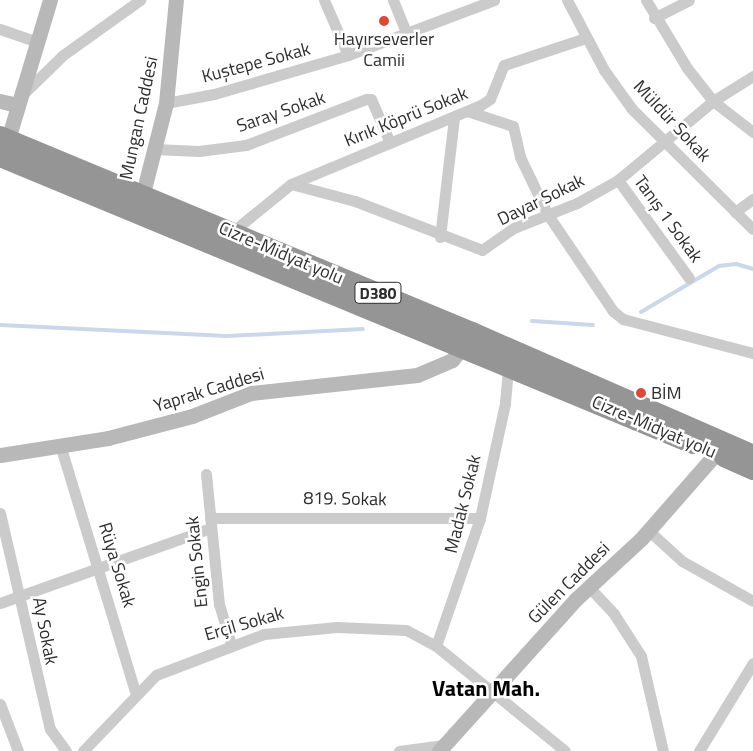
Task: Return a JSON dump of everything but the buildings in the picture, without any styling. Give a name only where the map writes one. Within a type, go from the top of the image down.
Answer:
[{"type":"highway","name":"Cizre-Midyat yolu","points":[[2,148],[467,340],[720,448],[753,470]]},
{"type":"highway","name":"Cizre-Midyat yolu","points":[[140,204],[232,232],[467,340],[508,367],[720,448],[753,455]]},
{"type":"street","points":[[2,148],[50,0]]},
{"type":"street","points":[[18,102],[62,55],[140,0]]},
{"type":"street","name":"Mungan Caddesi","points":[[140,204],[166,103],[176,0]]},
{"type":"street","points":[[324,0],[348,56]]},
{"type":"street","points":[[393,0],[407,35]]},
{"type":"street","name":"Kuştepe Sokak","points":[[166,103],[214,94],[348,56],[407,35],[494,0]]},
{"type":"street","name":"Müldür Sokak","points":[[567,0],[586,38],[632,109],[666,139],[753,229]]},
{"type":"street","points":[[646,0],[654,18],[713,101],[753,132]]},
{"type":"street","points":[[654,18],[689,0]]},
{"type":"street","points":[[0,29],[37,42]]},
{"type":"street","name":"Kırık Köprü Sokak","points":[[232,232],[291,184],[454,117],[490,99],[504,65],[586,38]]},
{"type":"street","name":"Dayar Sokak","points":[[291,184],[355,201],[440,237],[482,250],[514,228],[548,215],[618,180],[713,101],[753,76]]},
{"type":"street","name":"Saray Sokak","points":[[154,148],[199,151],[246,145],[366,99],[371,100],[390,143]]},
{"type":"street","points":[[0,101],[18,102]]},
{"type":"street","points":[[466,111],[513,126],[520,157],[548,215],[603,301],[623,319],[753,354]]},
{"type":"street","points":[[440,237],[454,117]]},
{"type":"street","name":"Tanış 1 Sokak","points":[[618,180],[689,278]]},
{"type":"street","points":[[735,212],[753,199]]},
{"type":"street","name":"Yaprak Caddesi","points":[[0,455],[61,448],[183,418],[251,394],[417,375],[435,371],[467,340]]},
{"type":"street","name":"Madak Sokak","points":[[436,646],[480,518],[505,403],[508,367]]},
{"type":"street","name":"Rüya Sokak","points":[[61,448],[101,570],[135,692]]},
{"type":"street","name":"Gülen Caddesi","points":[[441,748],[491,690],[589,588],[648,531],[720,448]]},
{"type":"street","name":"Engin Sokak","points":[[206,474],[219,604],[231,644]]},
{"type":"street","name":"Ay Sokak","points":[[0,513],[50,729],[66,751]]},
{"type":"street","name":"819. Sokak","points":[[210,523],[480,518]]},
{"type":"street","points":[[0,603],[101,570],[210,523]]},
{"type":"street","points":[[648,531],[682,561],[753,601]]},
{"type":"street","points":[[589,588],[614,614],[641,656],[652,688],[663,751]]},
{"type":"street","name":"Erçil Sokak","points":[[83,751],[135,692],[156,675],[231,644],[298,627],[406,630],[436,646],[564,751]]},
{"type":"street","points":[[699,751],[753,663]]},
{"type":"street","points":[[0,704],[18,751]]},
{"type":"street","points":[[399,751],[441,748]]},
{"type":"waterway","points":[[641,312],[719,266],[736,264],[753,269]]},
{"type":"waterway","points":[[532,321],[593,325]]},
{"type":"waterway","points":[[0,325],[227,336],[363,329]]},
{"type":"place","name":"Hayırseverler Camii","points":[[384,21]]},
{"type":"place","name":"BİM","points":[[641,393]]},
{"type":"district","name":"Vatan Mah.","points":[[486,689]]}]
